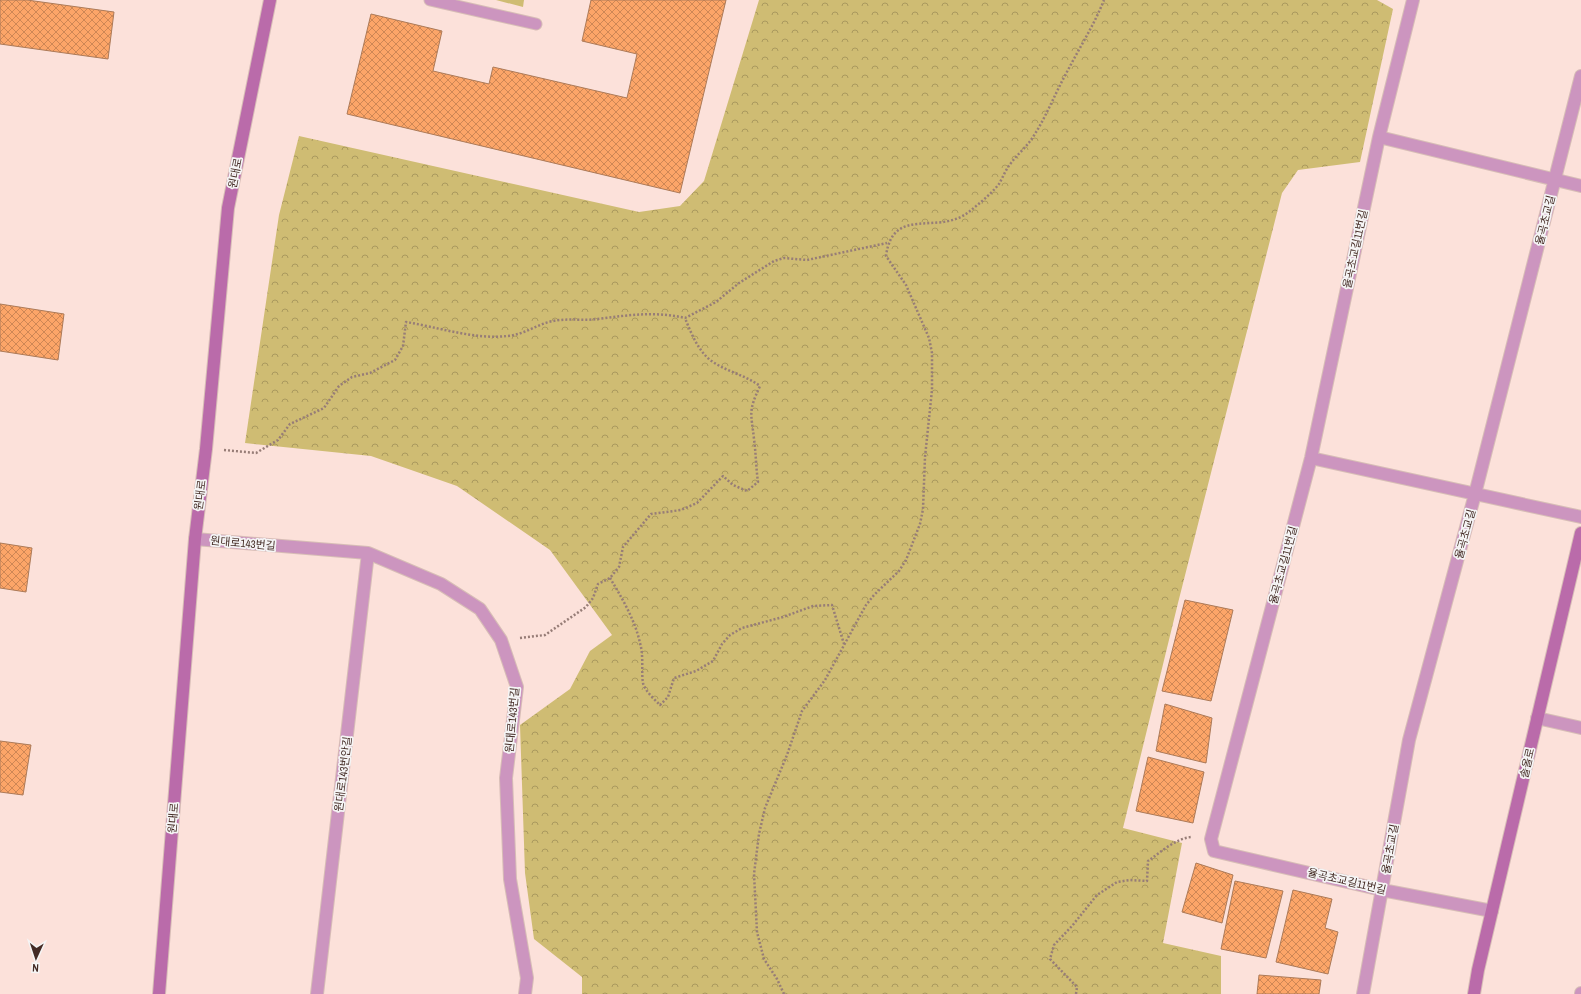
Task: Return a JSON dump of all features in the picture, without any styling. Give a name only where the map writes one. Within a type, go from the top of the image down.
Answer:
[{"type":"street","name":"원대로","points":[[159,994],[195,539],[206,449],[228,208],[270,0]]},
{"type":"street","name":"율곡초교길11번길","points":[[1413,0],[1378,137],[1311,458],[1211,839],[1214,851],[1382,890],[1492,911]]},
{"type":"street","name":"율곡초교길","points":[[1364,994],[1410,740],[1476,494],[1581,76]]},
{"type":"street","points":[[1378,137],[1581,186]]},
{"type":"street","points":[[1311,458],[1581,517]]},
{"type":"street","name":"솔올로","points":[[1474,994],[1492,911],[1581,533]]},
{"type":"street","name":"원대로143번길","points":[[195,539],[368,553],[441,584],[480,609],[501,640],[517,687],[506,778],[510,879],[527,978],[525,994]]},
{"type":"street","name":"원대로143번안길","points":[[317,994],[368,553]]},
{"type":"street","points":[[1537,718],[1581,728]]},
{"type":"lane","points":[[430,0],[536,24]]},
{"type":"path","points":[[784,994],[777,978],[764,959],[757,932],[754,874],[758,834],[765,808],[787,755],[799,718],[825,680],[866,604],[899,571],[906,560],[920,524],[923,509],[925,457],[932,390],[932,352],[929,338],[906,285],[886,256],[887,243],[893,233],[903,226],[937,223],[957,219],[969,212],[994,189],[1011,164],[1030,141],[1041,123],[1068,70],[1083,46],[1104,0]]},
{"type":"path","points":[[206,449],[256,453],[278,440],[290,424],[324,408],[339,386],[352,377],[370,373],[395,360],[403,346],[406,322],[470,336],[506,337],[520,334],[553,321],[598,319],[641,313],[671,315],[685,318],[716,302],[739,283],[774,261],[784,258],[807,260],[887,243]]},
{"type":"path","points":[[501,640],[545,635],[586,607],[593,598],[598,584],[610,578],[618,567],[623,547],[651,514],[681,510],[697,503],[723,476],[733,485],[747,491],[758,482],[754,439],[750,419],[752,404],[760,386],[748,377],[713,362],[701,350],[685,318]]},
{"type":"path","points":[[610,578],[620,594],[640,642],[644,662],[643,684],[650,696],[660,705],[668,698],[674,678],[696,671],[714,661],[722,644],[730,635],[742,628],[783,618],[813,606],[832,605],[844,645]]},
{"type":"path","points":[[1076,994],[1077,987],[1050,959],[1054,945],[1072,926],[1097,895],[1106,887],[1117,882],[1130,880],[1147,881],[1148,861],[1186,837],[1211,839]]},
{"type":"green space","points":[[496,0],[524,0],[523,7]]},
{"type":"green space","points":[[759,0],[1377,0],[1393,9],[1360,162],[1298,170],[1282,193],[1178,603],[1123,828],[1182,843],[1163,943],[1221,956],[1221,994],[582,994],[582,977],[534,939],[525,873],[520,725],[570,689],[590,651],[612,635],[550,550],[457,486],[371,456],[245,443],[279,215],[299,136],[639,212],[680,206],[704,181]]},
{"type":"building","points":[[0,0],[27,0],[114,12],[108,59],[0,44]]},
{"type":"building","points":[[591,0],[726,0],[680,193],[347,114],[371,14],[442,31],[433,71],[489,84],[493,67],[627,98],[637,54],[582,41]]},
{"type":"building","points":[[0,304],[64,314],[58,360],[0,351]]},
{"type":"building","points":[[0,543],[32,548],[26,592],[0,588]]},
{"type":"building","points":[[1185,600],[1233,610],[1211,701],[1162,691]]},
{"type":"building","points":[[1165,704],[1212,718],[1206,763],[1156,751]]},
{"type":"building","points":[[0,741],[31,745],[23,795],[0,792]]},
{"type":"building","points":[[1148,757],[1204,772],[1193,823],[1136,811]]},
{"type":"building","points":[[1196,863],[1233,875],[1222,923],[1182,912]]},
{"type":"building","points":[[1235,881],[1283,891],[1266,958],[1221,949]]},
{"type":"building","points":[[1293,890],[1332,899],[1325,928],[1338,932],[1328,974],[1276,962]]},
{"type":"building","points":[[1259,975],[1321,980],[1319,994],[1257,994]]}]
